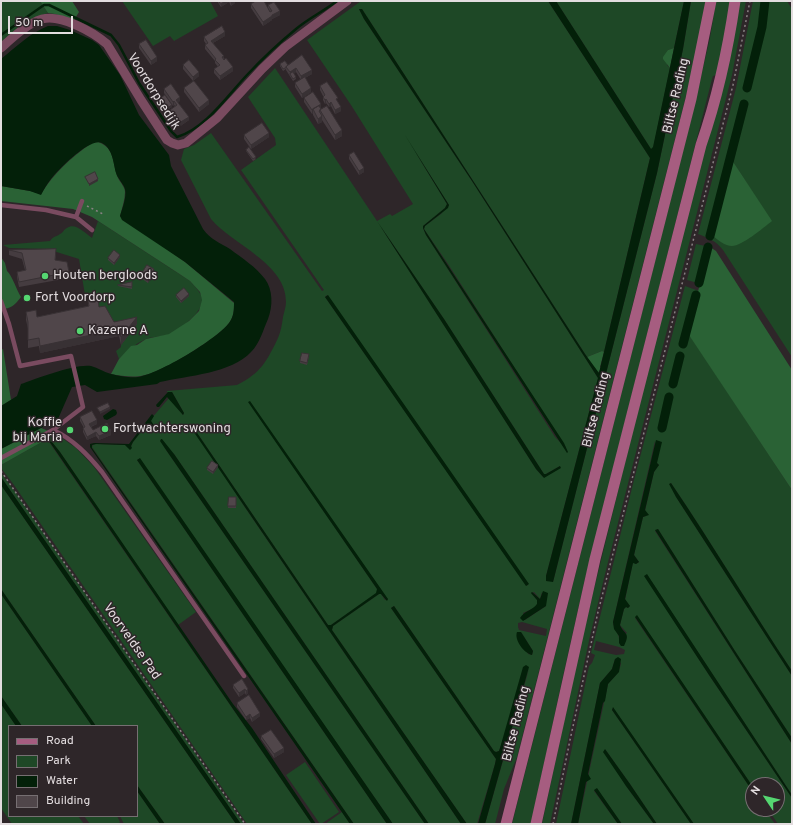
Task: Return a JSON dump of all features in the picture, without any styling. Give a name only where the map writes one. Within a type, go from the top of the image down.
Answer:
[{"type":"main road","name":"Biltse Rading","points":[[506,824],[691,99],[711,1]]},
{"type":"main road","points":[[536,824],[595,559],[699,152],[709,123],[735,1]]},
{"type":"street","name":"Voordorpsedijk","points":[[1,48],[21,31],[41,19],[50,18],[65,21],[85,29],[99,37],[107,44],[140,100],[167,140],[172,144],[178,145],[186,143],[217,118],[285,47],[347,1]]},
{"type":"lane","points":[[76,217],[82,201]]},
{"type":"lane","points":[[1,205],[46,210],[76,217],[92,230]]},
{"type":"lane","points":[[1,301],[10,324],[20,366],[71,356],[83,407],[53,430],[1,458]]},
{"type":"lane","points":[[53,430],[63,434],[83,450],[102,472],[244,676]]},
{"type":"path","points":[[553,824],[598,612],[732,85],[750,1]]},
{"type":"path","points":[[93,208],[103,214]]},
{"type":"path","name":"Voorveldse Pad","points":[[1,471],[245,824]]},
{"type":"green space","points":[[1,1],[40,1],[48,13],[36,17],[1,42]]},
{"type":"green space","points":[[40,1],[72,1],[79,12],[74,20],[48,13]]},
{"type":"green space","points":[[122,1],[210,1],[218,16],[174,41],[170,36],[153,46]]},
{"type":"green space","points":[[361,1],[548,1],[650,158],[604,352],[602,351],[587,357],[362,9],[359,9],[364,19],[472,181],[598,378],[546,576],[553,582],[657,173],[683,49],[691,1],[706,1],[699,42],[687,92],[517,757],[504,789],[495,824],[485,824],[529,669],[499,751],[496,752],[394,606],[391,608],[496,759],[477,824],[467,824],[332,630],[333,626],[379,594],[381,594],[385,600],[388,600],[249,402],[377,589],[377,593],[331,625],[328,625],[191,424],[244,506],[461,824],[429,824],[174,454],[164,447],[425,824],[393,824],[139,459],[137,460],[387,824],[354,824],[92,447],[96,444],[125,445],[130,449],[133,442],[148,423],[151,428],[157,430],[151,419],[169,398],[183,415],[184,413],[172,392],[167,391],[237,385],[252,376],[267,360],[280,333],[286,302],[284,289],[278,277],[257,256],[220,228],[211,219],[181,160],[184,149],[194,145],[211,133],[322,291],[324,290],[241,170],[276,145],[275,138],[248,97],[275,68],[377,221],[390,214],[392,216],[413,204],[351,105],[307,40]],"holes":[[[414,150],[449,205],[441,214],[425,226],[424,229],[566,448],[555,437],[426,235],[423,228],[423,226],[445,208],[447,204]],[[381,227],[444,319],[544,474],[560,466],[560,468],[543,477],[536,469]],[[327,295],[528,584],[527,586],[325,297]],[[534,592],[540,599],[542,592],[546,606],[525,620],[523,613],[536,607],[537,604],[537,600],[531,593]],[[522,622],[547,629],[546,636],[519,630],[518,623]],[[521,632],[533,651],[532,655],[528,654]]]},
{"type":"green space","points":[[556,1],[684,1],[674,48],[668,50],[667,65],[670,68],[653,149],[651,149]]},
{"type":"green space","points":[[716,1],[732,1],[717,75],[713,76],[712,79],[585,579],[531,824],[512,824],[691,119],[710,38]]},
{"type":"green space","points":[[738,1],[746,1],[732,75],[607,566],[590,636],[550,824],[542,824],[583,634]]},
{"type":"green space","points":[[753,1],[787,1],[792,9],[792,357],[723,250],[712,240],[698,234],[736,88]],"holes":[[[732,160],[771,221],[713,236]]]},
{"type":"green space","points":[[674,48],[670,68],[663,57],[668,50]]},
{"type":"green space","points":[[98,142],[108,148],[111,153],[116,173],[125,190],[120,216],[185,262],[234,303],[231,320],[214,337],[177,361],[154,372],[141,376],[111,374],[119,359],[131,346],[137,345],[146,339],[169,334],[189,321],[199,311],[202,300],[200,292],[190,281],[92,217],[73,209],[1,201],[1,186],[41,194],[57,172],[70,160],[92,143]]},
{"type":"green space","points":[[732,160],[772,221],[747,240],[736,245],[729,246],[713,236]]},
{"type":"green space","points":[[98,221],[190,281],[199,292],[202,299],[199,310],[180,328],[170,334],[149,338],[142,341],[131,348],[119,359],[116,351],[121,347],[136,325],[114,329],[98,307],[96,294],[85,295],[79,259],[47,249],[9,248],[3,245],[50,241],[53,237],[73,226],[77,227],[92,238]]},
{"type":"green space","points":[[696,244],[710,247],[701,284],[687,280]]},
{"type":"green space","points":[[710,247],[716,251],[792,370],[792,490],[687,332]]},
{"type":"green space","points":[[1,257],[21,297],[12,306],[1,309]]},
{"type":"green space","points":[[685,286],[699,291],[688,332],[792,490],[792,671],[687,506],[671,483],[670,484],[676,497],[792,676],[792,738],[658,529],[655,531],[792,744],[792,795],[785,784],[785,777],[780,777],[647,575],[645,576],[709,675],[778,777],[746,777],[637,616],[635,618],[745,780],[745,817],[770,817],[775,824],[694,824],[613,708],[612,710],[691,824],[657,824],[605,749],[626,786],[654,824],[622,824],[597,789],[594,791],[618,824],[578,824],[608,684],[616,674],[621,663],[615,659],[612,669],[600,683],[571,824],[556,824],[589,666],[595,655],[591,653],[634,480]],"holes":[[[655,441],[657,463],[659,465],[654,472],[645,511],[646,516],[643,517],[634,555],[639,562],[636,564],[633,562],[625,600],[630,606],[624,609],[620,625],[627,633],[619,639],[613,622]],[[596,641],[625,650],[624,654],[616,655],[594,650]]]},
{"type":"green space","points":[[3,349],[11,400],[1,406],[1,350]]},
{"type":"green space","points":[[602,351],[604,352],[601,368],[598,373],[587,357]]},
{"type":"green space","points":[[41,428],[56,434],[1,465],[1,449]]},
{"type":"green space","points":[[56,434],[76,448],[94,467],[196,612],[178,625],[60,452],[52,442],[49,442],[312,824],[247,824],[1,468],[1,465]]},
{"type":"green space","points":[[1,473],[244,824],[241,824],[1,477]]},
{"type":"green space","points":[[1,485],[236,824],[165,824],[138,786],[138,725],[95,725],[1,589]]},
{"type":"green space","points":[[1,594],[91,725],[21,725],[1,696]]},
{"type":"green space","points":[[1,704],[15,725],[8,725],[8,817],[79,817],[84,824],[12,824],[1,808]]},
{"type":"green space","points":[[305,762],[339,812],[321,824],[286,775]]},
{"type":"green space","points":[[785,788],[792,798],[792,824],[778,824],[773,817],[785,817]]},
{"type":"green space","points":[[138,792],[160,824],[124,824],[120,817],[138,817]]},
{"type":"green space","points":[[342,812],[350,824],[325,824]]},
{"type":"green space","points":[[85,817],[118,817],[120,822],[118,824],[90,824]]},
{"type":"water","points":[[548,1],[556,1],[651,149],[653,147],[684,1],[691,1],[683,49],[657,173],[553,582],[546,581],[546,576],[598,378],[472,181],[364,19],[359,9],[362,9],[585,354],[599,373],[650,158]]},
{"type":"water","points":[[48,26],[57,26],[70,30],[92,40],[99,45],[120,75],[139,115],[169,155],[171,166],[203,229],[212,238],[230,249],[253,267],[265,279],[271,293],[271,309],[257,345],[243,359],[233,365],[208,373],[160,382],[157,384],[97,392],[85,385],[72,387],[58,419],[1,449],[1,406],[17,396],[21,384],[56,372],[85,366],[91,366],[111,374],[125,377],[138,377],[159,370],[187,355],[223,330],[232,318],[234,310],[234,302],[185,262],[122,220],[120,216],[125,199],[125,189],[116,173],[110,152],[102,143],[97,142],[82,149],[55,175],[41,195],[30,191],[1,186],[1,59],[29,36]]},
{"type":"water","points":[[405,135],[449,205],[448,208],[425,226],[424,229],[564,443],[568,452],[567,453],[426,235],[423,228],[423,226],[445,208],[447,204]]},
{"type":"water","points":[[377,221],[444,319],[544,474],[560,466],[561,468],[544,478],[536,469]]},
{"type":"water","points":[[328,295],[529,584],[526,586],[325,297]]},
{"type":"water","points":[[168,392],[172,392],[184,413],[183,415],[167,397],[159,407],[157,407],[156,405]]},
{"type":"water","points":[[250,401],[388,599],[387,601],[381,594],[379,594],[333,626],[332,630],[467,824],[461,824],[189,425],[191,424],[328,625],[331,625],[376,593],[377,589],[248,402]]},
{"type":"water","points":[[113,409],[116,410],[116,415],[107,420],[104,419],[103,416]]},
{"type":"water","points":[[152,414],[154,416],[151,421],[157,430],[154,432],[148,423],[133,442],[130,450],[125,445],[96,444],[92,445],[92,448],[354,824],[350,824],[90,447],[90,444],[94,443],[129,444]]},
{"type":"water","points":[[161,439],[174,454],[429,824],[425,824],[164,447],[160,441]]},
{"type":"water","points":[[656,440],[662,442],[657,463],[659,465],[654,472],[645,510],[649,515],[643,517],[634,555],[639,562],[636,564],[633,563],[625,599],[630,606],[624,609],[620,625],[627,636],[624,646],[621,646],[619,643],[619,636],[614,629],[613,622]]},
{"type":"water","points":[[49,441],[52,442],[60,452],[233,704],[252,728],[316,824],[312,824]]},
{"type":"water","points":[[140,458],[393,824],[387,824],[137,460]]},
{"type":"water","points":[[1,477],[241,824],[236,824],[1,485]]},
{"type":"water","points":[[671,483],[792,671],[792,676],[676,497],[669,484]]},
{"type":"water","points":[[658,529],[792,738],[792,744],[655,530]]},
{"type":"water","points":[[647,574],[780,777],[778,777],[644,576]]},
{"type":"water","points":[[1,589],[95,725],[91,725],[1,594]]},
{"type":"water","points":[[543,591],[548,593],[546,606],[523,621],[520,618],[537,604],[537,600],[531,593],[532,592],[540,599]]},
{"type":"water","points":[[394,606],[496,752],[499,751],[500,748],[523,667],[526,665],[529,667],[485,824],[478,824],[496,759],[391,608]]},
{"type":"water","points":[[637,615],[746,777],[745,780],[635,617]]},
{"type":"water","points":[[517,632],[521,632],[533,651],[532,655],[520,646],[516,635]]},
{"type":"water","points":[[618,657],[621,659],[619,672],[608,684],[605,701],[603,703],[588,774],[591,779],[586,782],[578,824],[571,824],[600,683],[612,669],[615,659]]},
{"type":"water","points":[[1,696],[21,725],[15,725],[1,704]]},
{"type":"water","points":[[613,707],[694,824],[691,824],[612,710]]},
{"type":"water","points":[[605,749],[657,824],[654,824],[626,786],[603,752]]},
{"type":"water","points":[[785,784],[792,795],[792,798],[785,788]]},
{"type":"water","points":[[138,786],[165,824],[160,824],[138,792]]},
{"type":"water","points":[[597,788],[622,824],[618,824],[594,790]]},
{"type":"building","points":[[256,1],[264,1],[270,12],[272,11],[268,5],[274,2],[280,11],[263,22],[251,4]]},
{"type":"building","points":[[222,26],[225,32],[211,41],[224,56],[222,57],[224,60],[226,58],[233,67],[220,76],[214,69],[220,65],[205,45],[208,43],[204,37]]},
{"type":"building","points":[[146,40],[157,57],[151,61],[139,44]]},
{"type":"building","points":[[302,55],[312,70],[301,76],[296,68],[290,72],[286,67]]},
{"type":"building","points":[[189,60],[199,72],[193,77],[183,65]]},
{"type":"building","points":[[285,61],[288,65],[283,69],[280,64]]},
{"type":"building","points":[[293,72],[296,77],[293,79],[290,74]]},
{"type":"building","points":[[305,77],[311,88],[302,94],[295,83]]},
{"type":"building","points":[[194,81],[209,100],[199,108],[184,88]]},
{"type":"building","points":[[327,82],[338,98],[336,99],[341,107],[335,110],[331,102],[329,104],[323,97],[325,95],[320,86]]},
{"type":"building","points":[[171,84],[180,97],[176,100],[189,117],[179,123],[170,110],[177,105],[174,101],[173,102],[164,89]]},
{"type":"building","points":[[313,92],[321,104],[312,110],[304,98]]},
{"type":"building","points":[[165,95],[172,105],[167,108],[160,99]]},
{"type":"building","points":[[319,106],[321,109],[319,111],[322,116],[318,119],[313,109]]},
{"type":"building","points":[[327,106],[342,130],[335,135],[320,110]]},
{"type":"building","points":[[262,123],[269,133],[251,145],[244,135]]},
{"type":"building","points":[[249,147],[256,157],[253,159],[246,150]]},
{"type":"building","points":[[354,152],[364,168],[359,171],[349,155]]},
{"type":"building","points":[[95,172],[98,179],[89,184],[85,177]]},
{"type":"building","points":[[56,249],[55,260],[67,262],[69,272],[19,282],[17,272],[26,270],[22,253],[9,250]]},
{"type":"building","points":[[114,250],[120,255],[114,263],[108,258]]},
{"type":"building","points":[[147,265],[154,269],[148,279],[141,275]]},
{"type":"building","points":[[132,282],[132,287],[118,285]]},
{"type":"building","points":[[184,288],[189,294],[181,301],[176,295]]},
{"type":"building","name":"Kazerne A","points":[[98,299],[99,307],[105,306],[114,322],[137,317],[121,337],[119,329],[40,346],[39,338],[28,340],[28,322],[26,312],[36,310],[37,317],[89,306],[88,301]]},
{"type":"building","points":[[302,353],[309,354],[307,363],[300,361]]},
{"type":"building","points":[[108,403],[110,407],[100,412],[97,408]]},
{"type":"building","points":[[92,411],[97,420],[89,424],[93,430],[107,423],[111,431],[99,436],[96,432],[87,437],[83,428],[85,427],[80,417]]},
{"type":"building","points":[[212,461],[218,465],[213,472],[207,468]]},
{"type":"building","points":[[229,497],[236,497],[236,506],[228,506]]},
{"type":"building","points":[[242,679],[248,689],[246,691],[245,689],[239,693],[233,685]]},
{"type":"building","points":[[249,695],[260,713],[252,718],[250,714],[246,717],[237,703]]},
{"type":"building","points":[[271,730],[284,748],[274,754],[261,736]]},
{"type":"waterway","points":[[1,35],[44,5],[49,5],[111,35],[119,45],[139,83],[171,131],[177,137],[197,127],[277,45],[301,25],[337,1]]},
{"type":"waterway","points":[[747,88],[762,27],[765,1]]},
{"type":"waterway","points":[[710,236],[744,104]]},
{"type":"waterway","points":[[699,283],[708,247]]},
{"type":"waterway","points":[[683,344],[696,295]]},
{"type":"waterway","points":[[673,384],[680,356]]},
{"type":"waterway","points":[[662,428],[669,397]]},
{"type":"place","name":"Houten bergloods","points":[[45,276]]},
{"type":"place","name":"Fort Voordorp","points":[[27,298]]},
{"type":"place","name":"Kazerne A","points":[[80,331]]},
{"type":"place","name":"Fortwachterswoning","points":[[105,429]]},
{"type":"place","name":"Koffie bij Maria","points":[[70,430]]}]
